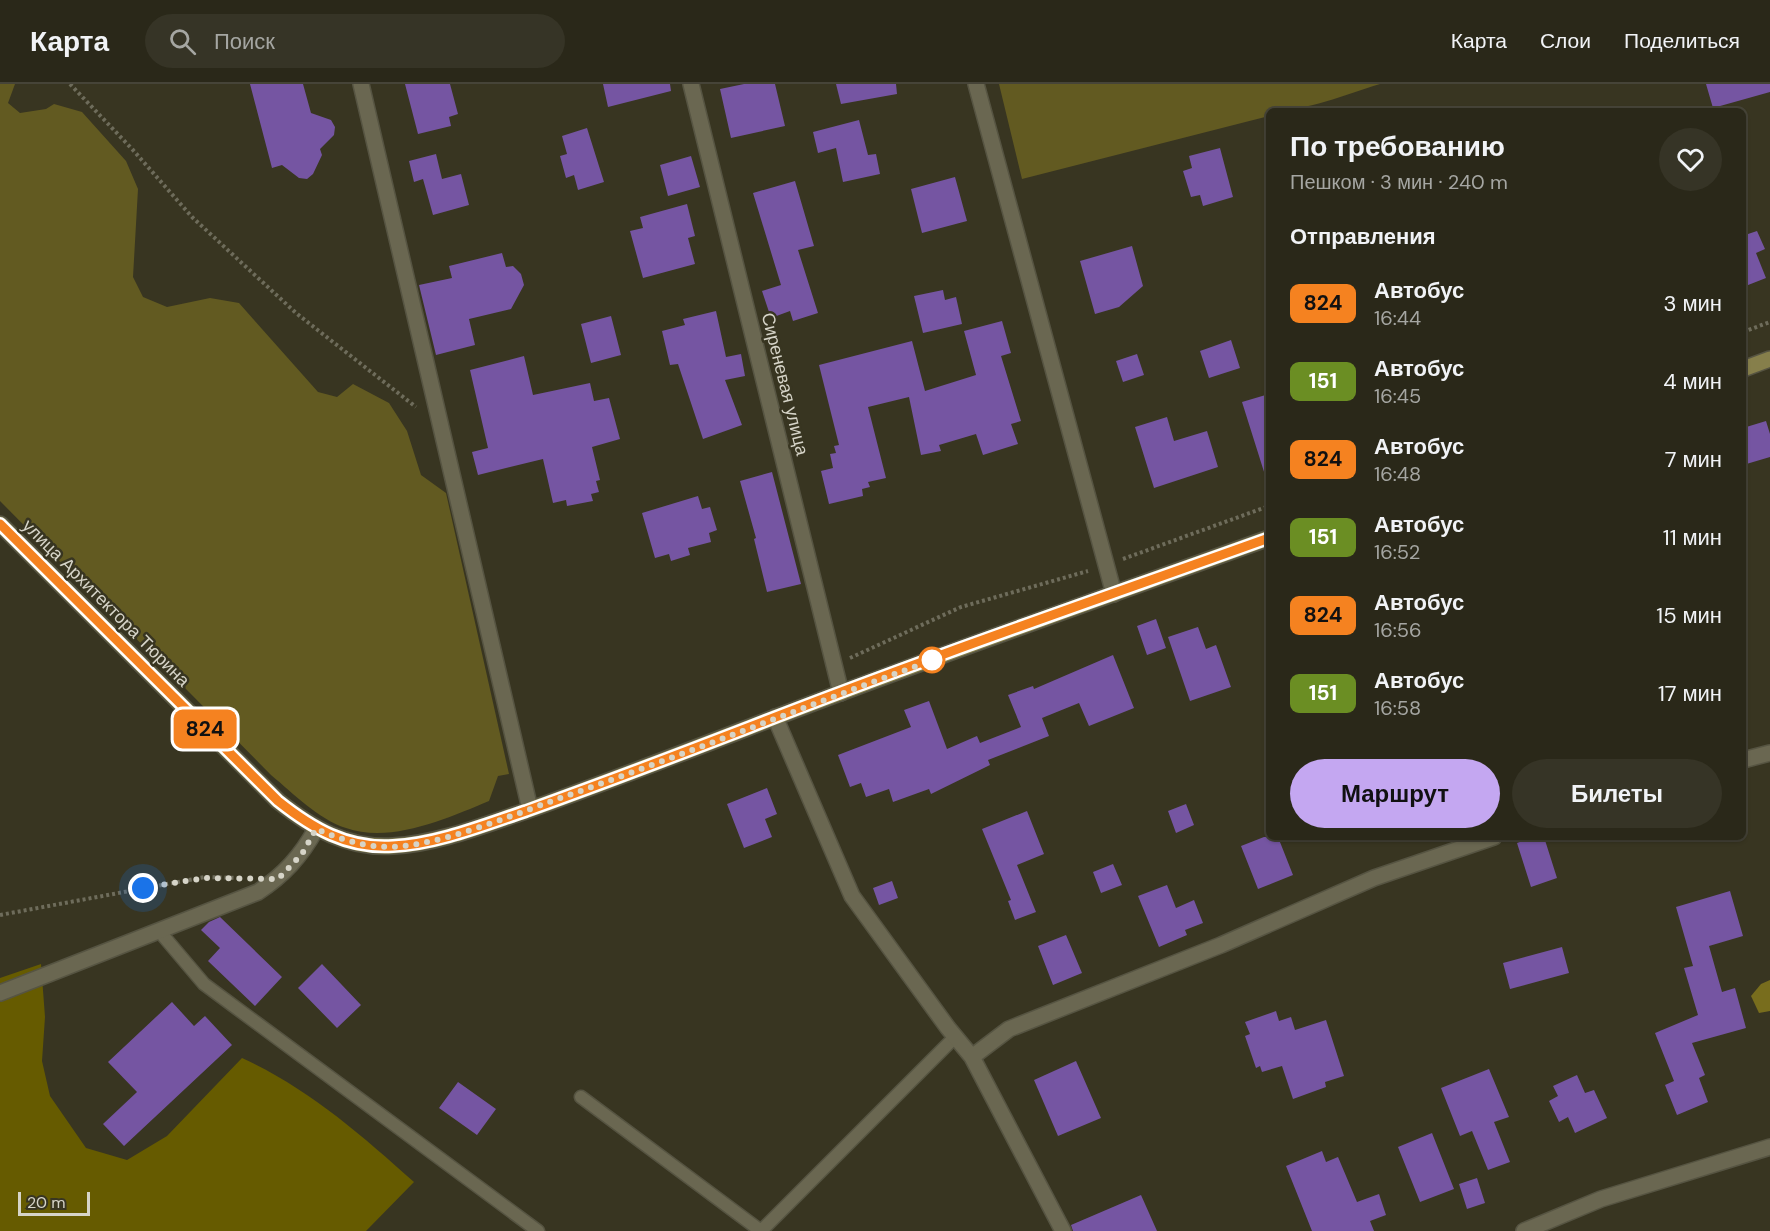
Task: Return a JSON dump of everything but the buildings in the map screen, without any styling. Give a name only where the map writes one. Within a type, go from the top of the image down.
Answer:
[{"type":"street","points":[[361,84],[530,809]]},
{"type":"street","name":"Сиреневая улица","points":[[691,84],[841,693]]},
{"type":"street","points":[[976,84],[1114,594]]},
{"type":"street","points":[[1746,368],[1770,359]]},
{"type":"street","name":"улица Архитектора Тюрина","points":[[0,524],[278,801],[316,829],[341,840],[369,846],[392,847],[416,844],[594,787],[775,717],[1266,539]]},
{"type":"street","points":[[775,717],[852,896],[972,1058],[1063,1231]]},
{"type":"street","points":[[1746,759],[1770,753]]},
{"type":"street","points":[[0,993],[258,892],[278,879],[302,854],[316,829]]},
{"type":"street","points":[[972,1058],[1009,1029],[1221,945],[1374,878],[1485,840]]},
{"type":"street","points":[[1524,1231],[1601,1199],[1770,1147]]},
{"type":"lane","points":[[160,932],[204,984],[538,1231]]},
{"type":"lane","points":[[581,1097],[761,1231],[956,1037]]},
{"type":"path","points":[[70,84],[134,150],[192,217],[296,313],[440,426]]},
{"type":"path","points":[[1746,331],[1770,322]]},
{"type":"path","points":[[834,665],[961,607],[1107,566],[1266,507]]},
{"type":"path","points":[[0,915],[205,878],[278,879]]},
{"type":"shaded area","points":[[0,84],[15,84],[8,103],[20,113],[46,109],[54,104],[82,112],[126,161],[138,189],[133,277],[143,297],[167,307],[210,298],[239,303],[318,392],[337,397],[353,384],[389,403],[407,431],[421,475],[446,493],[509,774],[498,776],[489,801],[419,827],[382,833],[346,828],[326,819],[271,775],[0,501]]},
{"type":"shaded area","points":[[999,84],[1380,84],[1297,108],[1266,108],[1266,117],[1022,179]]},
{"type":"shaded area","points":[[41,964],[45,1017],[42,1061],[50,1096],[86,1148],[127,1160],[167,1136],[242,1058],[289,1084],[332,1113],[414,1182],[366,1231],[0,1231],[0,978]]},
{"type":"shaded area","points":[[1770,980],[1770,1011],[1759,1013],[1751,996],[1761,984]]},
{"type":"bus line","name":"824","points":[[0,524],[278,801],[316,829],[341,840],[369,846],[392,847],[416,844],[494,822],[594,787],[775,717],[1266,539]]},
{"type":"route","points":[[143,888],[205,878],[278,879],[302,854],[316,829],[341,840],[369,846],[392,847],[416,844],[494,822],[936,659],[932,660]]}]
